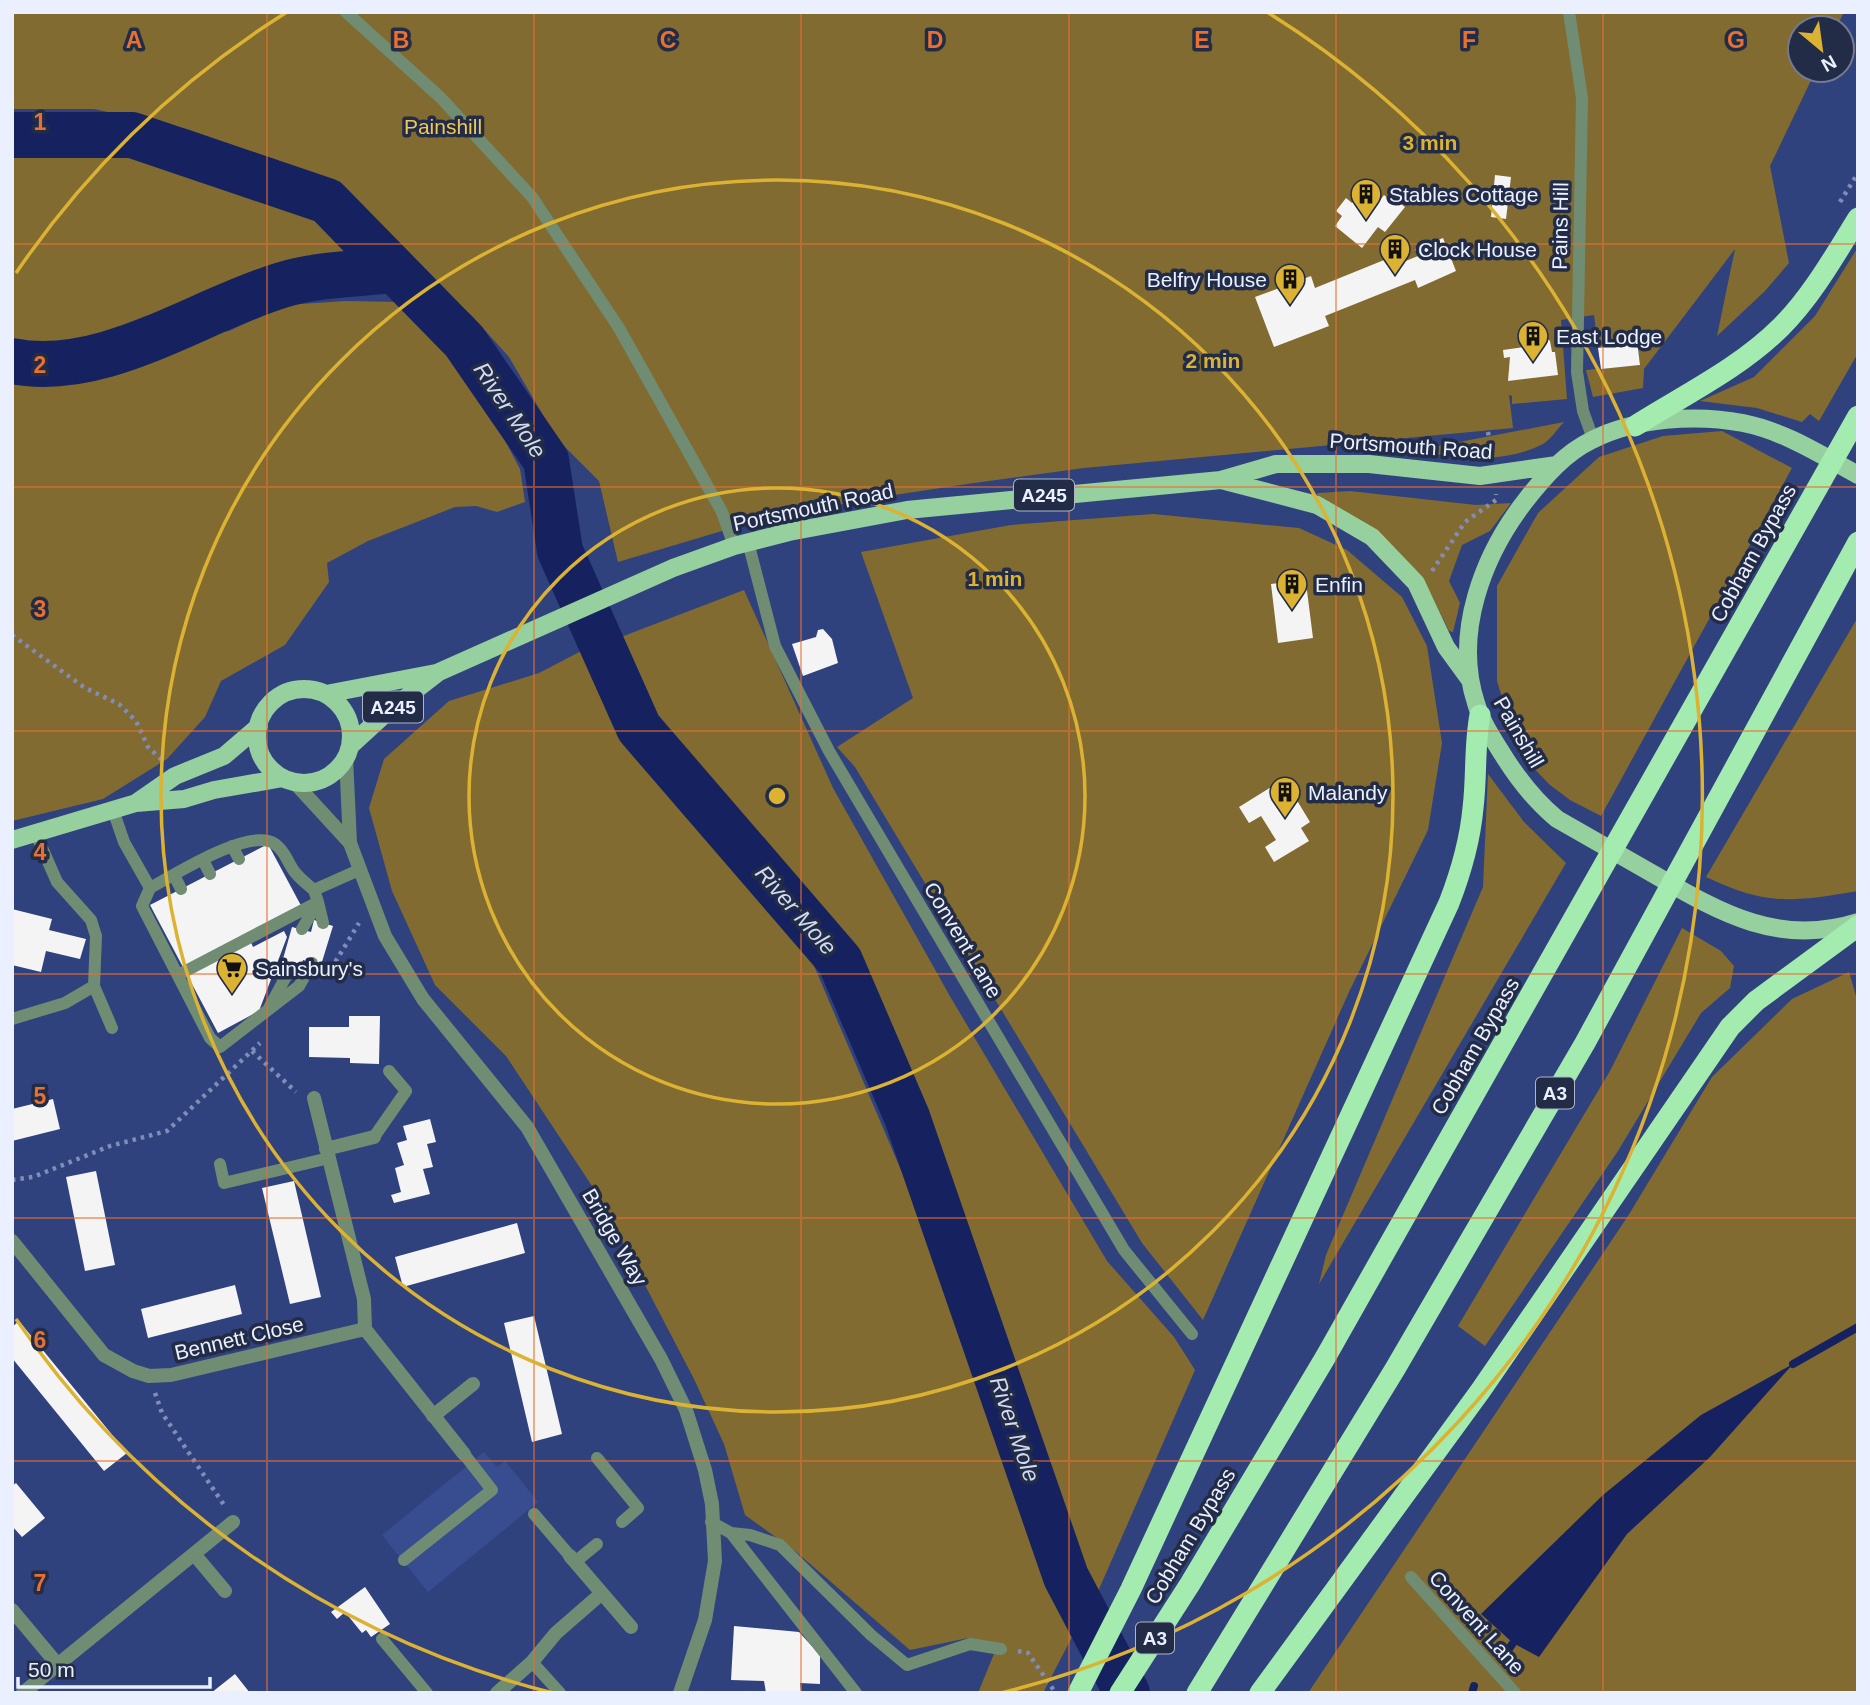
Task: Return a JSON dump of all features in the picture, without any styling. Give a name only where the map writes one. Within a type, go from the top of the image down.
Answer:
[{"type":"highway","points":[[1635,426],[1747,356],[1779,329],[1797,309],[1858,218]]},
{"type":"highway","name":"Cobham Bypass","points":[[1120,1693],[1190,1584],[1339,1335],[1858,416]]},
{"type":"highway","name":"A3","points":[[1197,1693],[1236,1634],[1395,1369],[1584,1043],[1858,542]]},
{"type":"highway","points":[[1077,1693],[1169,1506],[1449,903],[1463,866],[1474,806],[1476,735],[1480,715]]},
{"type":"highway","points":[[1265,1686],[1480,1390],[1730,1027],[1756,1001],[1858,924]]},
{"type":"main road","name":"Painshill","points":[[1858,475],[1766,429],[1720,420],[1684,419],[1635,426],[1593,439],[1557,465],[1507,526],[1485,567],[1471,626],[1470,680],[1480,715],[1511,767],[1544,808],[1557,819],[1721,913],[1781,929],[1811,930],[1858,924]]},
{"type":"main road","name":"Portsmouth Road","points":[[326,694],[439,672],[673,568],[741,544],[831,523],[907,510],[1222,480],[1276,464],[1369,464],[1480,476],[1557,465]]},
{"type":"main road","name":"Portsmouth Road","points":[[1222,480],[1317,505],[1372,537],[1416,583],[1447,647],[1470,680]]},
{"type":"main road","name":"Portsmouth Road","points":[[348,752],[386,713],[439,672]]},
{"type":"main road","points":[[12,840],[136,803],[184,799],[214,790],[289,780],[307,783],[330,775],[348,752],[349,722],[344,710],[326,694],[314,690],[290,691],[270,704],[259,726],[257,738],[265,761],[289,780]]},
{"type":"main road","points":[[136,803],[175,776],[224,756],[259,726]]},
{"type":"street","name":"Bridge Way","points":[[348,752],[350,843],[375,914],[423,999],[527,1128],[661,1359],[686,1410],[698,1443],[712,1504],[715,1561],[697,1651],[680,1693]]},
{"type":"street","name":"Bridge Way","points":[[289,780],[350,843]]},
{"type":"street","points":[[314,1098],[364,1299],[365,1329],[464,1454]]},
{"type":"street","points":[[327,1154],[374,1137]]},
{"type":"street","name":"Bennett Close","points":[[12,1241],[104,1355],[117,1364],[149,1376],[192,1372],[365,1329]]},
{"type":"street","points":[[433,1416],[473,1384]]},
{"type":"street","points":[[23,1693],[233,1522]]},
{"type":"street","points":[[194,1553],[225,1591]]},
{"type":"street","points":[[573,1559],[631,1627]]},
{"type":"street","points":[[497,1693],[532,1662],[556,1633],[602,1594]]},
{"type":"street","points":[[12,1610],[58,1665]]},
{"type":"lane","name":"Convent Lane","points":[[346,12],[441,98],[532,197],[625,338],[741,544],[775,646],[829,751],[1124,1250],[1192,1334]]},
{"type":"lane","name":"Pains Hill","points":[[1569,12],[1582,98],[1577,372],[1583,411],[1593,439]]},
{"type":"lane","points":[[113,810],[124,842],[150,888]]},
{"type":"lane","points":[[36,834],[57,881],[91,920],[96,936],[94,986],[112,1028]]},
{"type":"lane","points":[[312,963],[299,986],[265,1015],[220,1047],[210,1038],[142,906],[150,888],[232,846],[261,839],[273,842],[284,852],[294,872],[316,896],[323,923]]},
{"type":"lane","points":[[232,846],[239,859]]},
{"type":"lane","points":[[203,860],[210,874]]},
{"type":"lane","points":[[177,975],[359,870]]},
{"type":"lane","points":[[174,875],[180,889]]},
{"type":"lane","points":[[302,929],[316,896]]},
{"type":"lane","points":[[265,1015],[290,969]]},
{"type":"lane","points":[[12,1019],[65,1003],[94,986]]},
{"type":"lane","points":[[374,1137],[406,1091],[389,1071]]},
{"type":"lane","points":[[220,1164],[224,1183],[327,1154]]},
{"type":"lane","points":[[404,1560],[492,1490],[464,1454]]},
{"type":"lane","points":[[597,1458],[638,1508],[622,1522]]},
{"type":"lane","points":[[534,1514],[573,1559],[597,1544]]},
{"type":"lane","points":[[711,1522],[731,1533],[750,1535],[780,1545],[871,1635],[907,1665],[970,1644],[1002,1648]]},
{"type":"lane","points":[[731,1533],[856,1693]]},
{"type":"lane","name":"Convent Lane","points":[[1411,1577],[1515,1693]]},
{"type":"lane","points":[[382,1639],[427,1693]]},
{"type":"lane","points":[[532,1662],[560,1693]]},
{"type":"path","points":[[1835,210],[1858,173]]},
{"type":"path","points":[[1488,432],[1493,460]]},
{"type":"path","points":[[1432,572],[1465,522],[1496,500],[1496,492]]},
{"type":"path","points":[[12,635],[85,688],[125,709],[136,721],[148,747],[166,765]]},
{"type":"path","points":[[328,973],[359,923],[375,914]]},
{"type":"path","points":[[12,1180],[33,1177],[110,1146],[167,1131],[268,1035]]},
{"type":"path","points":[[252,1051],[296,1092],[314,1098]]},
{"type":"path","points":[[149,1376],[162,1413],[233,1522]]},
{"type":"path","points":[[1002,1648],[1028,1653],[1056,1693]]},
{"type":"shaded area","points":[[1793,1364],[1710,1457],[1627,1534],[1539,1657],[1513,1643],[1481,1614],[1603,1495],[1701,1415]]},
{"type":"shaded area","points":[[484,1452],[497,1467],[505,1461],[538,1502],[428,1592],[382,1535]]},
{"type":"green space","points":[[12,12],[1844,12],[1786,14],[1786,84],[1809,84],[1770,166],[1789,263],[1765,291],[1717,336],[1735,249],[1644,369],[1643,388],[1593,397],[1586,370],[1640,365],[1637,340],[1615,340],[1615,346],[1598,348],[1594,315],[1561,320],[1567,399],[1512,404],[1512,396],[1509,395],[1513,428],[1084,468],[967,484],[861,500],[732,528],[618,562],[599,481],[557,439],[509,357],[472,316],[406,256],[339,182],[187,129],[94,109],[12,109]]},
{"type":"green space","points":[[12,155],[146,158],[313,219],[348,256],[238,280],[161,319],[84,348],[22,350],[12,347]]},
{"type":"green space","points":[[1858,247],[1858,353],[1819,421],[1810,414],[1802,422],[1757,408],[1700,401],[1754,377],[1815,316]]},
{"type":"green space","points":[[346,301],[402,302],[413,307],[475,384],[520,469],[525,502],[497,512],[476,506],[455,507],[368,541],[327,563],[329,582],[285,645],[221,681],[205,717],[167,759],[103,799],[12,821],[12,377],[37,383],[66,383],[188,335],[229,331],[285,305]]},
{"type":"green space","points":[[1564,422],[1544,443],[1510,455],[1477,458],[1412,451]]},
{"type":"green space","points":[[1722,431],[1792,468],[1601,816],[1570,800],[1550,785],[1519,753],[1497,681],[1497,586],[1538,513],[1599,457],[1663,436]]},
{"type":"green space","points":[[1350,491],[1476,505],[1511,503],[1490,531],[1462,545],[1449,581],[1460,603],[1453,632],[1449,631],[1429,590],[1413,568],[1315,497],[1318,493]]},
{"type":"green space","points":[[1153,514],[1299,528],[1347,550],[1402,597],[1427,646],[1442,743],[1428,830],[1349,992],[1203,1320],[1142,1243],[855,767],[837,747],[913,698],[861,552],[1011,525]]},
{"type":"green space","points":[[744,590],[833,788],[951,998],[1107,1261],[1174,1337],[1195,1370],[1096,1596],[1080,1566],[905,1058],[846,939],[656,720],[621,637]]},
{"type":"green space","points":[[1858,617],[1858,891],[1815,898],[1780,899],[1746,893],[1706,877]]},
{"type":"green space","points":[[587,648],[630,752],[812,961],[912,1196],[1041,1557],[1074,1633],[1043,1693],[978,1693],[998,1644],[968,1638],[910,1650],[795,1551],[745,1515],[724,1444],[694,1379],[598,1195],[506,1056],[435,985],[392,891],[369,808],[384,759],[449,701],[539,673]]},
{"type":"green space","points":[[1488,774],[1524,822],[1566,863],[1319,1284],[1326,1255],[1483,887]]},
{"type":"green space","points":[[1682,928],[1721,951],[1734,966],[1730,988],[1701,1013],[1618,1151],[1485,1346],[1458,1326],[1610,1071]]},
{"type":"green space","points":[[1849,972],[1858,1003],[1858,1693],[1308,1693],[1628,1216],[1712,1077],[1792,999]]},
{"type":"building","points":[[1495,175],[1511,177],[1506,219],[1491,217]]},
{"type":"building","name":"Stables Cottage","points":[[1384,195],[1390,200],[1392,197],[1405,207],[1385,232],[1378,227],[1362,248],[1335,226],[1342,216],[1336,211],[1346,198],[1352,203],[1358,196],[1374,208]]},
{"type":"building","points":[[1443,238],[1456,271],[1418,288],[1415,280],[1325,316],[1329,326],[1274,347],[1255,297],[1311,276],[1315,288],[1389,258],[1393,266],[1418,256],[1415,249]]},
{"type":"building","name":"East Lodge","points":[[1545,337],[1550,341],[1552,352],[1555,352],[1558,375],[1508,381],[1510,357],[1504,358],[1503,350],[1532,346],[1533,354],[1537,353],[1535,344]]},
{"type":"building","points":[[1615,340],[1637,340],[1640,365],[1601,369],[1598,348],[1615,346]]},
{"type":"building","name":"Enfin","points":[[1305,575],[1313,638],[1278,643],[1271,584],[1288,582],[1287,577]]},
{"type":"building","points":[[823,629],[832,639],[838,663],[803,676],[792,644],[816,637],[818,630]]},
{"type":"building","name":"Malandy","points":[[1284,779],[1310,822],[1301,828],[1309,841],[1274,862],[1265,847],[1276,840],[1261,816],[1249,823],[1239,807]]},
{"type":"building","points":[[268,844],[305,913],[250,940],[253,947],[284,931],[287,937],[259,1011],[218,1033],[150,905]]},
{"type":"building","points":[[12,909],[52,919],[49,930],[86,939],[80,959],[46,951],[41,972],[12,965]]},
{"type":"building","points":[[314,920],[333,926],[321,965],[303,960],[299,972],[281,966],[292,927],[311,932]]},
{"type":"building","points":[[349,1016],[380,1016],[379,1064],[350,1063],[350,1058],[309,1057],[309,1027],[349,1027]]},
{"type":"building","points":[[53,1099],[60,1129],[12,1141],[12,1109]]},
{"type":"building","points":[[430,1119],[436,1142],[427,1144],[433,1167],[423,1169],[430,1194],[394,1203],[391,1195],[401,1192],[395,1168],[404,1165],[397,1143],[407,1140],[403,1126]]},
{"type":"building","points":[[96,1171],[115,1265],[85,1271],[66,1177]]},
{"type":"building","points":[[294,1181],[321,1297],[290,1304],[262,1188]]},
{"type":"building","points":[[517,1223],[525,1253],[403,1287],[395,1257]]},
{"type":"building","points":[[235,1285],[242,1314],[148,1338],[141,1309]]},
{"type":"building","points":[[534,1316],[562,1434],[532,1442],[504,1323]]},
{"type":"building","points":[[19,1321],[127,1453],[104,1471],[12,1358],[12,1327]]},
{"type":"building","points":[[16,1483],[45,1518],[22,1537],[12,1526],[12,1486]]},
{"type":"building","points":[[365,1587],[390,1624],[371,1637],[366,1630],[362,1633],[345,1612],[337,1619],[331,1612]]},
{"type":"building","points":[[734,1626],[799,1632],[820,1655],[820,1684],[800,1683],[801,1693],[766,1693],[764,1681],[731,1680]]},
{"type":"building","points":[[235,1674],[250,1693],[211,1693]]},
{"type":"waterway","name":"River Mole","points":[[12,135],[132,135],[327,201],[464,341],[546,460],[560,551],[639,728],[840,961],[907,1117],[1066,1577],[1127,1693]]},
{"type":"waterway","name":"River Mole","points":[[12,361],[46,364],[115,352],[249,296],[295,281],[394,270]]},
{"type":"waterway","points":[[1793,1364],[1858,1327]]},
{"type":"waterway","points":[[1506,1653],[1513,1643]]},
{"type":"waterway","points":[[1472,1693],[1474,1686]]},
{"type":"place","name":"Stables Cottage","points":[[1366,221]]},
{"type":"place","name":"Clock House","points":[[1395,276]]},
{"type":"place","name":"Belfry House","points":[[1290,306]]},
{"type":"place","name":"East Lodge","points":[[1533,363]]},
{"type":"place","name":"Enfin","points":[[1292,611]]},
{"type":"place","name":"Malandy","points":[[1285,819]]},
{"type":"place","name":"Sainsbury's","points":[[232,995]]}]
